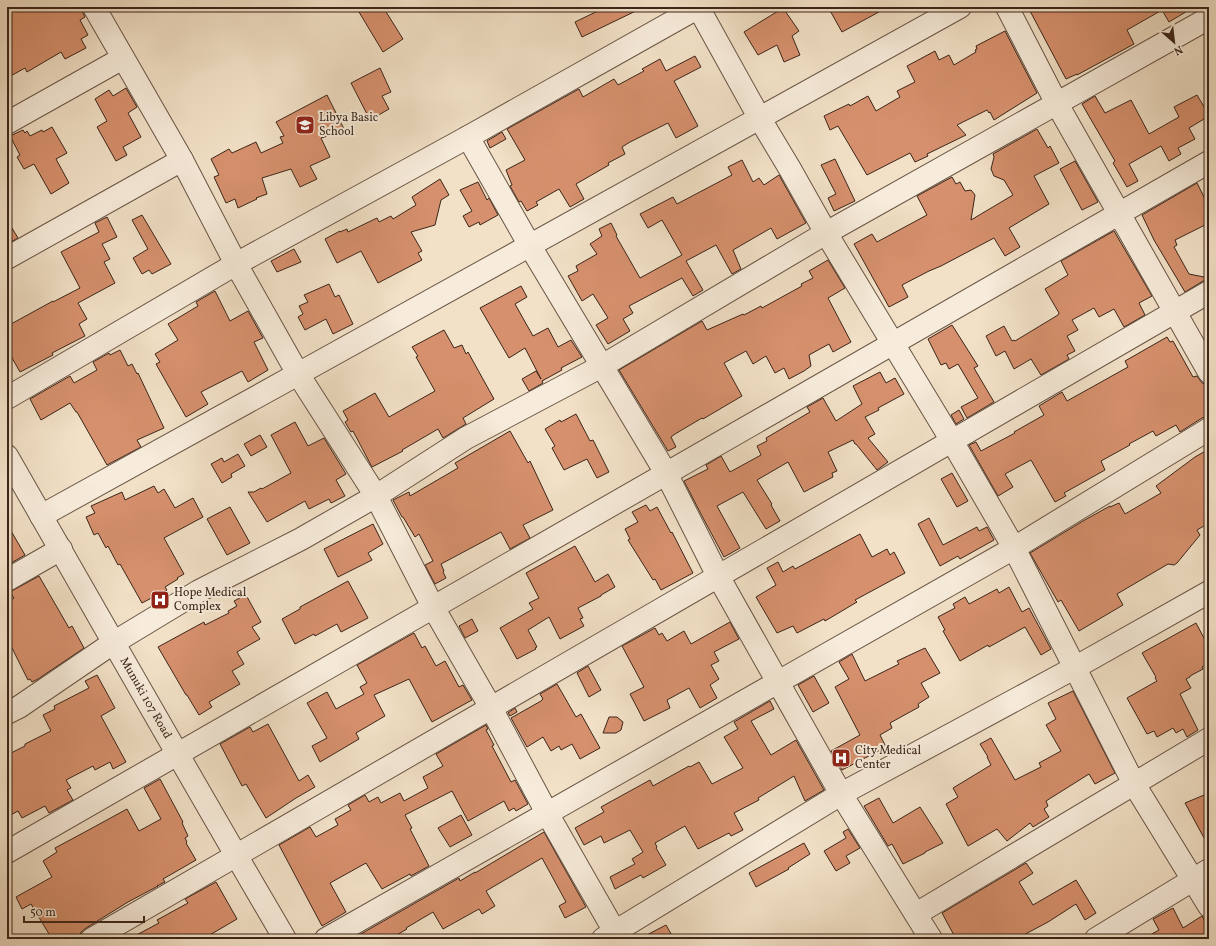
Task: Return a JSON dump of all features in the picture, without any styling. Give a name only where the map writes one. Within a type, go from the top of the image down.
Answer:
[{"type":"street","points":[[94,7],[182,160],[236,264],[298,374],[376,496],[433,607],[491,708],[612,937],[841,794],[1076,667],[1209,592]]},
{"type":"street","points":[[7,398],[236,264],[468,137],[698,7],[760,119],[826,233],[952,441],[1014,548],[1076,667],[1134,784],[1201,875],[1209,906]]},
{"type":"street","points":[[41,516],[960,7]]},
{"type":"street","points":[[1007,7],[1057,104],[1209,372]]},
{"type":"street","points":[[7,713],[19,707],[113,643],[199,591],[301,539],[376,496],[466,438],[602,366],[826,233],[1209,18]]},
{"type":"street","points":[[7,123],[123,58]]},
{"type":"street","points":[[468,137],[530,246],[666,473],[718,576],[841,794],[931,939]]},
{"type":"street","points":[[7,258],[182,160]]},
{"type":"street","points":[[7,852],[1209,162]]},
{"type":"street","points":[[92,939],[1209,292]]},
{"type":"street","points":[[326,939],[1014,548],[1209,429]]},
{"type":"street","name":"Munuki 107 Road","points":[[7,456],[113,643],[285,939]]},
{"type":"street","points":[[7,580],[61,549]]},
{"type":"street","points":[[916,914],[1209,739]]},
{"type":"street","points":[[1096,939],[1201,875]]},
{"type":"building","points":[[7,7],[80,7],[85,17],[80,20],[88,35],[81,39],[86,48],[65,59],[61,52],[27,72],[25,68],[7,78]]},
{"type":"building","points":[[356,7],[383,7],[403,39],[383,52]]},
{"type":"building","points":[[606,7],[644,7],[582,37],[575,22]]},
{"type":"building","points":[[828,7],[888,7],[842,32]]},
{"type":"building","points":[[1037,7],[1194,7],[1169,22],[1162,10],[1127,30],[1134,44],[1077,75],[1066,79],[1030,11]]},
{"type":"building","points":[[783,8],[799,31],[792,36],[800,55],[784,62],[777,45],[758,55],[744,32]]},
{"type":"building","points":[[1005,31],[1037,93],[994,120],[990,112],[989,113],[987,110],[957,125],[966,135],[927,154],[928,156],[915,162],[910,153],[867,175],[838,126],[830,130],[824,116],[849,104],[850,106],[868,96],[876,111],[900,97],[897,91],[915,82],[907,66],[935,51],[939,60],[949,55],[954,65],[976,52],[976,46]]},
{"type":"building","points":[[695,56],[701,67],[674,81],[698,126],[676,138],[668,123],[622,147],[625,154],[608,163],[609,165],[576,184],[584,199],[570,207],[559,189],[536,202],[538,205],[527,211],[521,201],[519,202],[510,186],[512,185],[506,170],[525,160],[507,129],[579,89],[583,97],[614,79],[618,85],[644,71],[642,69],[660,59],[666,71]]},
{"type":"building","points":[[380,68],[391,92],[382,96],[389,109],[370,120],[351,83]]},
{"type":"building","points":[[126,88],[137,107],[128,113],[141,137],[123,147],[127,155],[116,161],[97,127],[107,121],[95,99],[109,90],[113,96]]},
{"type":"building","points":[[327,95],[345,131],[321,138],[330,157],[310,166],[317,179],[300,187],[291,169],[262,178],[267,194],[238,208],[235,199],[226,203],[214,177],[219,175],[211,159],[229,149],[232,153],[256,142],[261,153],[283,143],[280,137],[284,136],[276,122]]},
{"type":"building","points":[[1197,95],[1209,116],[1189,128],[1195,139],[1178,148],[1181,154],[1169,161],[1161,146],[1129,164],[1138,181],[1127,187],[1113,163],[1115,161],[1082,104],[1095,96],[1105,113],[1131,100],[1149,134],[1179,117],[1174,107]]},
{"type":"building","points":[[52,127],[67,153],[56,159],[69,183],[51,194],[34,164],[24,169],[17,157],[20,155],[10,136],[23,130],[25,133],[27,131],[30,136],[42,130],[43,132]]},
{"type":"building","points":[[1037,129],[1048,148],[1050,146],[1059,163],[1034,176],[1049,204],[1009,228],[1020,247],[1005,256],[994,238],[902,285],[908,297],[889,307],[854,244],[872,234],[877,242],[927,215],[917,196],[952,177],[956,184],[960,182],[965,191],[971,190],[975,195],[971,220],[1013,195],[1004,180],[994,176],[991,169],[994,157],[993,154]]},
{"type":"building","points":[[502,132],[506,139],[490,148],[487,141]]},
{"type":"building","points":[[835,159],[855,201],[834,211],[828,198],[836,194],[821,165]]},
{"type":"building","points":[[742,160],[753,182],[759,178],[764,185],[779,175],[806,223],[777,239],[771,228],[733,250],[741,269],[732,274],[716,245],[686,261],[703,290],[693,296],[682,278],[629,306],[633,313],[623,319],[630,331],[608,344],[596,325],[608,318],[593,294],[582,301],[568,276],[578,271],[576,266],[597,254],[590,244],[602,236],[599,229],[611,223],[617,235],[616,236],[640,278],[682,255],[662,220],[648,228],[640,214],[673,197],[677,204],[732,175],[728,167]]},
{"type":"building","points":[[1075,161],[1098,202],[1082,210],[1060,169]]},
{"type":"building","points":[[440,179],[449,195],[441,200],[435,225],[411,232],[422,251],[418,253],[422,260],[378,283],[361,251],[337,263],[325,239],[340,231],[347,229],[348,232],[377,218],[379,222],[391,216],[393,219],[416,205],[412,197]]},
{"type":"building","points":[[478,182],[487,200],[489,198],[498,215],[480,225],[479,222],[469,227],[463,216],[472,211],[460,190]]},
{"type":"building","points":[[1197,183],[1209,207],[1209,223],[1175,240],[1177,245],[1174,247],[1189,274],[1209,278],[1209,280],[1203,281],[1185,292],[1154,240],[1142,215]]},
{"type":"building","points":[[142,215],[171,264],[152,274],[149,270],[142,274],[133,258],[148,249],[132,220]]},
{"type":"building","points":[[107,217],[117,237],[102,244],[110,259],[104,262],[115,283],[78,303],[87,319],[79,324],[85,336],[20,372],[7,349],[7,329],[12,326],[11,324],[80,288],[61,252],[99,232],[95,223]]},
{"type":"building","points":[[7,220],[18,238],[7,244]]},
{"type":"building","points":[[1114,231],[1152,296],[1139,303],[1145,315],[1124,327],[1114,309],[1099,317],[1094,308],[1072,320],[1078,330],[1067,336],[1075,351],[1067,355],[1069,359],[1041,375],[1031,359],[1014,369],[1005,351],[996,356],[986,336],[1004,326],[1012,341],[1015,341],[1058,315],[1059,313],[1045,289],[1068,275],[1061,261]]},
{"type":"building","points":[[294,249],[301,262],[277,272],[271,261]]},
{"type":"building","points":[[828,260],[845,288],[828,298],[851,342],[833,352],[829,344],[809,355],[811,366],[789,379],[784,368],[775,373],[766,356],[753,364],[746,351],[724,363],[742,396],[675,434],[671,437],[676,447],[668,451],[619,370],[702,321],[707,330],[743,314],[744,315],[761,306],[762,308],[802,286],[801,284],[813,278],[809,271]]},
{"type":"building","points":[[329,284],[335,297],[339,295],[353,324],[333,334],[326,319],[305,330],[298,317],[303,314],[299,306],[308,302],[304,295]]},
{"type":"building","points":[[521,286],[527,297],[515,304],[533,336],[548,328],[558,347],[571,340],[582,357],[561,368],[562,370],[542,381],[543,383],[529,391],[522,379],[536,371],[541,379],[525,348],[509,358],[480,308]]},
{"type":"building","points":[[215,291],[230,321],[248,311],[263,338],[254,342],[268,370],[248,382],[242,371],[201,392],[208,404],[186,417],[156,364],[160,362],[155,354],[178,340],[168,324],[198,306],[196,302]]},
{"type":"building","points":[[952,325],[978,366],[974,368],[994,402],[967,418],[961,407],[978,398],[958,364],[949,369],[946,363],[941,365],[928,339]]},
{"type":"building","points":[[444,330],[454,348],[462,345],[466,354],[468,352],[494,399],[463,418],[466,424],[443,438],[438,429],[402,450],[403,451],[372,467],[353,431],[351,432],[345,422],[348,420],[343,411],[375,393],[389,417],[435,391],[412,347]]},
{"type":"building","points":[[1167,337],[1170,342],[1173,341],[1193,377],[1197,376],[1209,389],[1209,416],[1202,418],[1180,432],[1176,425],[1156,436],[1153,431],[1129,444],[1130,445],[1101,461],[1105,470],[1064,493],[1066,496],[1055,502],[1031,460],[1005,474],[1013,487],[998,496],[969,445],[976,442],[981,451],[1015,433],[1014,432],[1044,415],[1039,406],[1062,392],[1067,401],[1128,367],[1125,361]]},
{"type":"building","points":[[120,350],[128,366],[132,364],[137,374],[138,373],[164,428],[137,440],[141,447],[107,465],[77,412],[70,403],[41,420],[30,399],[70,376],[74,383],[97,370],[93,362],[109,353],[110,355]]},
{"type":"building","points":[[880,372],[886,383],[895,378],[904,394],[865,417],[875,434],[868,438],[888,462],[877,470],[853,440],[828,452],[837,471],[832,473],[833,477],[804,492],[788,462],[757,480],[772,504],[771,505],[780,521],[766,529],[743,492],[717,506],[740,548],[724,557],[684,481],[708,469],[706,465],[721,456],[730,472],[761,455],[757,446],[767,441],[766,438],[810,412],[807,407],[823,398],[836,421],[862,404],[853,386]]},
{"type":"building","points":[[959,410],[964,419],[956,424],[951,415]]},
{"type":"building","points":[[576,414],[590,441],[593,440],[609,472],[597,478],[587,459],[564,470],[552,448],[555,446],[545,429],[560,420],[561,422]]},
{"type":"building","points":[[295,422],[308,446],[324,438],[346,474],[336,480],[345,496],[331,503],[329,499],[309,509],[305,501],[267,522],[248,492],[254,492],[261,488],[262,489],[291,473],[271,435]]},
{"type":"building","points":[[510,431],[528,463],[530,461],[553,510],[523,525],[530,538],[510,549],[501,532],[441,564],[446,578],[435,584],[425,565],[433,561],[419,534],[415,537],[393,500],[409,492],[410,496],[458,468],[455,463]]},
{"type":"building","points":[[260,435],[267,447],[251,456],[244,444]]},
{"type":"building","points":[[1209,449],[1209,523],[1197,530],[1200,535],[1177,563],[1174,565],[1168,564],[1117,594],[1123,605],[1079,631],[1061,600],[1058,602],[1030,553],[1110,506],[1119,503],[1125,514],[1161,493],[1156,486],[1195,457]]},
{"type":"building","points":[[238,454],[245,466],[231,474],[232,477],[222,483],[211,464],[222,458],[224,462]]},
{"type":"building","points":[[952,473],[968,501],[957,507],[941,479]]},
{"type":"building","points":[[154,486],[158,493],[164,489],[175,508],[193,498],[203,517],[164,538],[184,574],[165,587],[167,590],[142,603],[108,546],[106,548],[98,533],[94,535],[86,517],[95,513],[91,506],[122,492],[125,500]]},
{"type":"building","points":[[646,505],[650,511],[657,507],[693,573],[661,590],[628,540],[630,539],[625,529],[638,522],[632,512]]},
{"type":"building","points":[[230,507],[250,543],[227,555],[207,519]]},
{"type":"building","points":[[929,518],[943,545],[977,527],[979,531],[987,527],[994,540],[960,559],[958,556],[940,566],[918,524]]},
{"type":"building","points":[[7,524],[25,555],[11,563],[7,556]]},
{"type":"building","points":[[373,524],[383,544],[368,553],[372,560],[338,577],[324,549]]},
{"type":"building","points":[[860,534],[872,557],[887,549],[890,555],[894,552],[905,573],[855,600],[857,602],[825,621],[824,619],[797,633],[793,626],[777,633],[756,597],[776,585],[767,568],[778,562],[783,572],[793,566],[795,569]]},
{"type":"building","points":[[575,546],[595,582],[608,574],[615,587],[578,608],[583,618],[580,619],[584,626],[560,639],[549,617],[528,630],[537,647],[535,648],[536,649],[517,659],[500,628],[533,609],[529,603],[539,598],[526,573]]},
{"type":"building","points":[[39,576],[69,628],[72,626],[84,648],[32,682],[30,679],[28,680],[7,638],[7,602],[14,598],[10,592]]},
{"type":"building","points":[[348,581],[368,618],[341,632],[337,624],[315,636],[314,634],[295,644],[282,619],[300,609],[300,607]]},
{"type":"building","points":[[1009,587],[1022,612],[1029,608],[1051,649],[1041,655],[1025,627],[960,661],[943,631],[945,630],[938,617],[955,608],[953,604],[965,597],[969,604],[997,589],[999,593]]},
{"type":"building","points":[[246,595],[261,622],[252,627],[260,639],[237,652],[244,664],[232,671],[240,684],[209,702],[212,707],[199,715],[158,647],[204,622],[205,625],[229,613],[228,611],[237,606],[234,601]]},
{"type":"building","points":[[472,619],[478,631],[465,638],[459,626]]},
{"type":"building","points":[[730,622],[739,639],[714,652],[719,661],[711,665],[719,679],[710,685],[717,698],[700,708],[689,688],[667,700],[670,708],[644,721],[630,694],[644,687],[622,646],[655,628],[659,635],[662,633],[667,641],[684,631],[691,644]]},
{"type":"building","points":[[1196,623],[1205,640],[1209,638],[1209,663],[1202,667],[1203,669],[1186,679],[1191,688],[1180,694],[1198,730],[1187,737],[1183,729],[1176,733],[1173,728],[1157,737],[1154,731],[1147,734],[1127,698],[1157,681],[1142,653]]},
{"type":"building","points":[[414,633],[422,648],[425,646],[436,666],[445,661],[459,687],[463,685],[472,700],[432,722],[409,679],[374,695],[385,716],[356,733],[359,739],[320,762],[312,746],[327,738],[307,703],[327,692],[336,709],[364,694],[360,687],[367,683],[357,665]]},
{"type":"building","points":[[925,648],[940,673],[921,683],[929,697],[918,704],[919,707],[890,723],[892,728],[880,735],[886,747],[842,770],[831,751],[860,735],[835,687],[849,679],[839,662],[852,654],[865,681],[899,664],[897,661]]},
{"type":"building","points":[[588,666],[601,690],[589,697],[577,673]]},
{"type":"building","points":[[97,675],[115,708],[101,716],[126,762],[113,769],[110,762],[95,770],[93,766],[66,780],[71,788],[67,790],[73,800],[49,813],[45,806],[22,818],[18,811],[7,817],[7,755],[51,731],[43,715],[55,709],[54,706],[89,688],[85,681]]},
{"type":"building","points":[[814,676],[829,703],[813,712],[798,685]]},
{"type":"building","points":[[557,684],[576,717],[581,714],[600,748],[580,759],[572,744],[561,750],[559,746],[551,751],[543,737],[527,747],[511,718],[541,701],[543,699],[540,694]]},
{"type":"building","points":[[1073,691],[1115,773],[1095,784],[1089,774],[1046,801],[1048,806],[1044,809],[1049,817],[1033,827],[1030,823],[1007,841],[997,829],[968,846],[946,804],[958,797],[953,788],[991,765],[980,744],[991,738],[1015,780],[1041,767],[1039,763],[1061,751],[1046,725],[1056,719],[1048,703]]},
{"type":"building","points":[[770,701],[774,709],[751,721],[771,755],[796,740],[824,790],[805,801],[794,776],[758,798],[759,800],[734,813],[743,830],[731,836],[729,833],[698,849],[685,826],[655,843],[656,848],[666,865],[643,878],[641,875],[615,889],[610,877],[635,864],[632,859],[643,852],[630,830],[604,843],[601,836],[584,845],[575,828],[604,812],[601,807],[650,780],[653,786],[699,762],[712,784],[743,768],[724,737],[738,729],[734,722]]},
{"type":"building","points":[[515,708],[517,712],[510,716],[508,713]]},
{"type":"building","points":[[609,717],[617,717],[623,722],[621,730],[616,733],[603,733]]},
{"type":"building","points":[[268,724],[299,781],[308,775],[315,787],[266,818],[246,784],[242,786],[220,744],[250,727],[253,732]]},
{"type":"building","points":[[486,725],[488,729],[486,730],[494,745],[492,746],[511,782],[515,780],[528,804],[516,811],[514,808],[509,811],[504,801],[468,821],[452,791],[405,815],[412,828],[410,829],[429,866],[382,889],[366,863],[330,883],[346,912],[322,926],[279,845],[310,827],[316,837],[338,825],[335,819],[351,810],[348,805],[365,795],[369,802],[378,797],[381,803],[400,793],[404,801],[428,788],[423,777],[443,766],[436,754]]},
{"type":"building","points":[[160,779],[183,822],[182,823],[188,836],[185,838],[186,843],[196,860],[163,879],[165,882],[128,902],[86,928],[74,939],[52,939],[31,904],[22,909],[16,897],[52,877],[43,861],[57,852],[55,848],[127,809],[139,831],[161,819],[144,788]]},
{"type":"building","points":[[1209,793],[1209,847],[1185,803]]},
{"type":"building","points":[[879,798],[893,823],[920,807],[943,843],[903,864],[892,844],[888,846],[864,806]]},
{"type":"building","points":[[461,815],[472,835],[450,847],[438,828]]},
{"type":"building","points":[[848,829],[860,848],[846,856],[850,863],[836,871],[824,851],[846,838],[843,832]]},
{"type":"building","points":[[544,832],[586,907],[565,918],[559,906],[566,902],[542,858],[486,891],[495,906],[482,914],[479,909],[443,929],[433,912],[390,939],[352,939],[459,878],[460,881],[475,873]]},
{"type":"building","points":[[804,843],[810,854],[788,868],[789,869],[756,887],[749,873]]},
{"type":"building","points":[[1026,863],[1033,873],[1019,882],[1033,905],[1076,880],[1096,913],[1085,920],[1076,904],[1048,922],[1016,939],[956,939],[942,913]]},
{"type":"building","points":[[216,882],[237,919],[203,939],[129,939],[159,923],[157,920],[188,903],[185,899]]},
{"type":"building","points":[[1173,908],[1183,928],[1202,916],[1209,928],[1209,939],[1143,939],[1159,930],[1153,919]]},
{"type":"building","points":[[666,925],[674,939],[639,939]]},
{"type":"place","name":"Libya Basic School","points":[[305,125]]},
{"type":"place","name":"Hope Medical Complex","points":[[160,600]]},
{"type":"place","name":"City Medical Center","points":[[841,758]]}]
